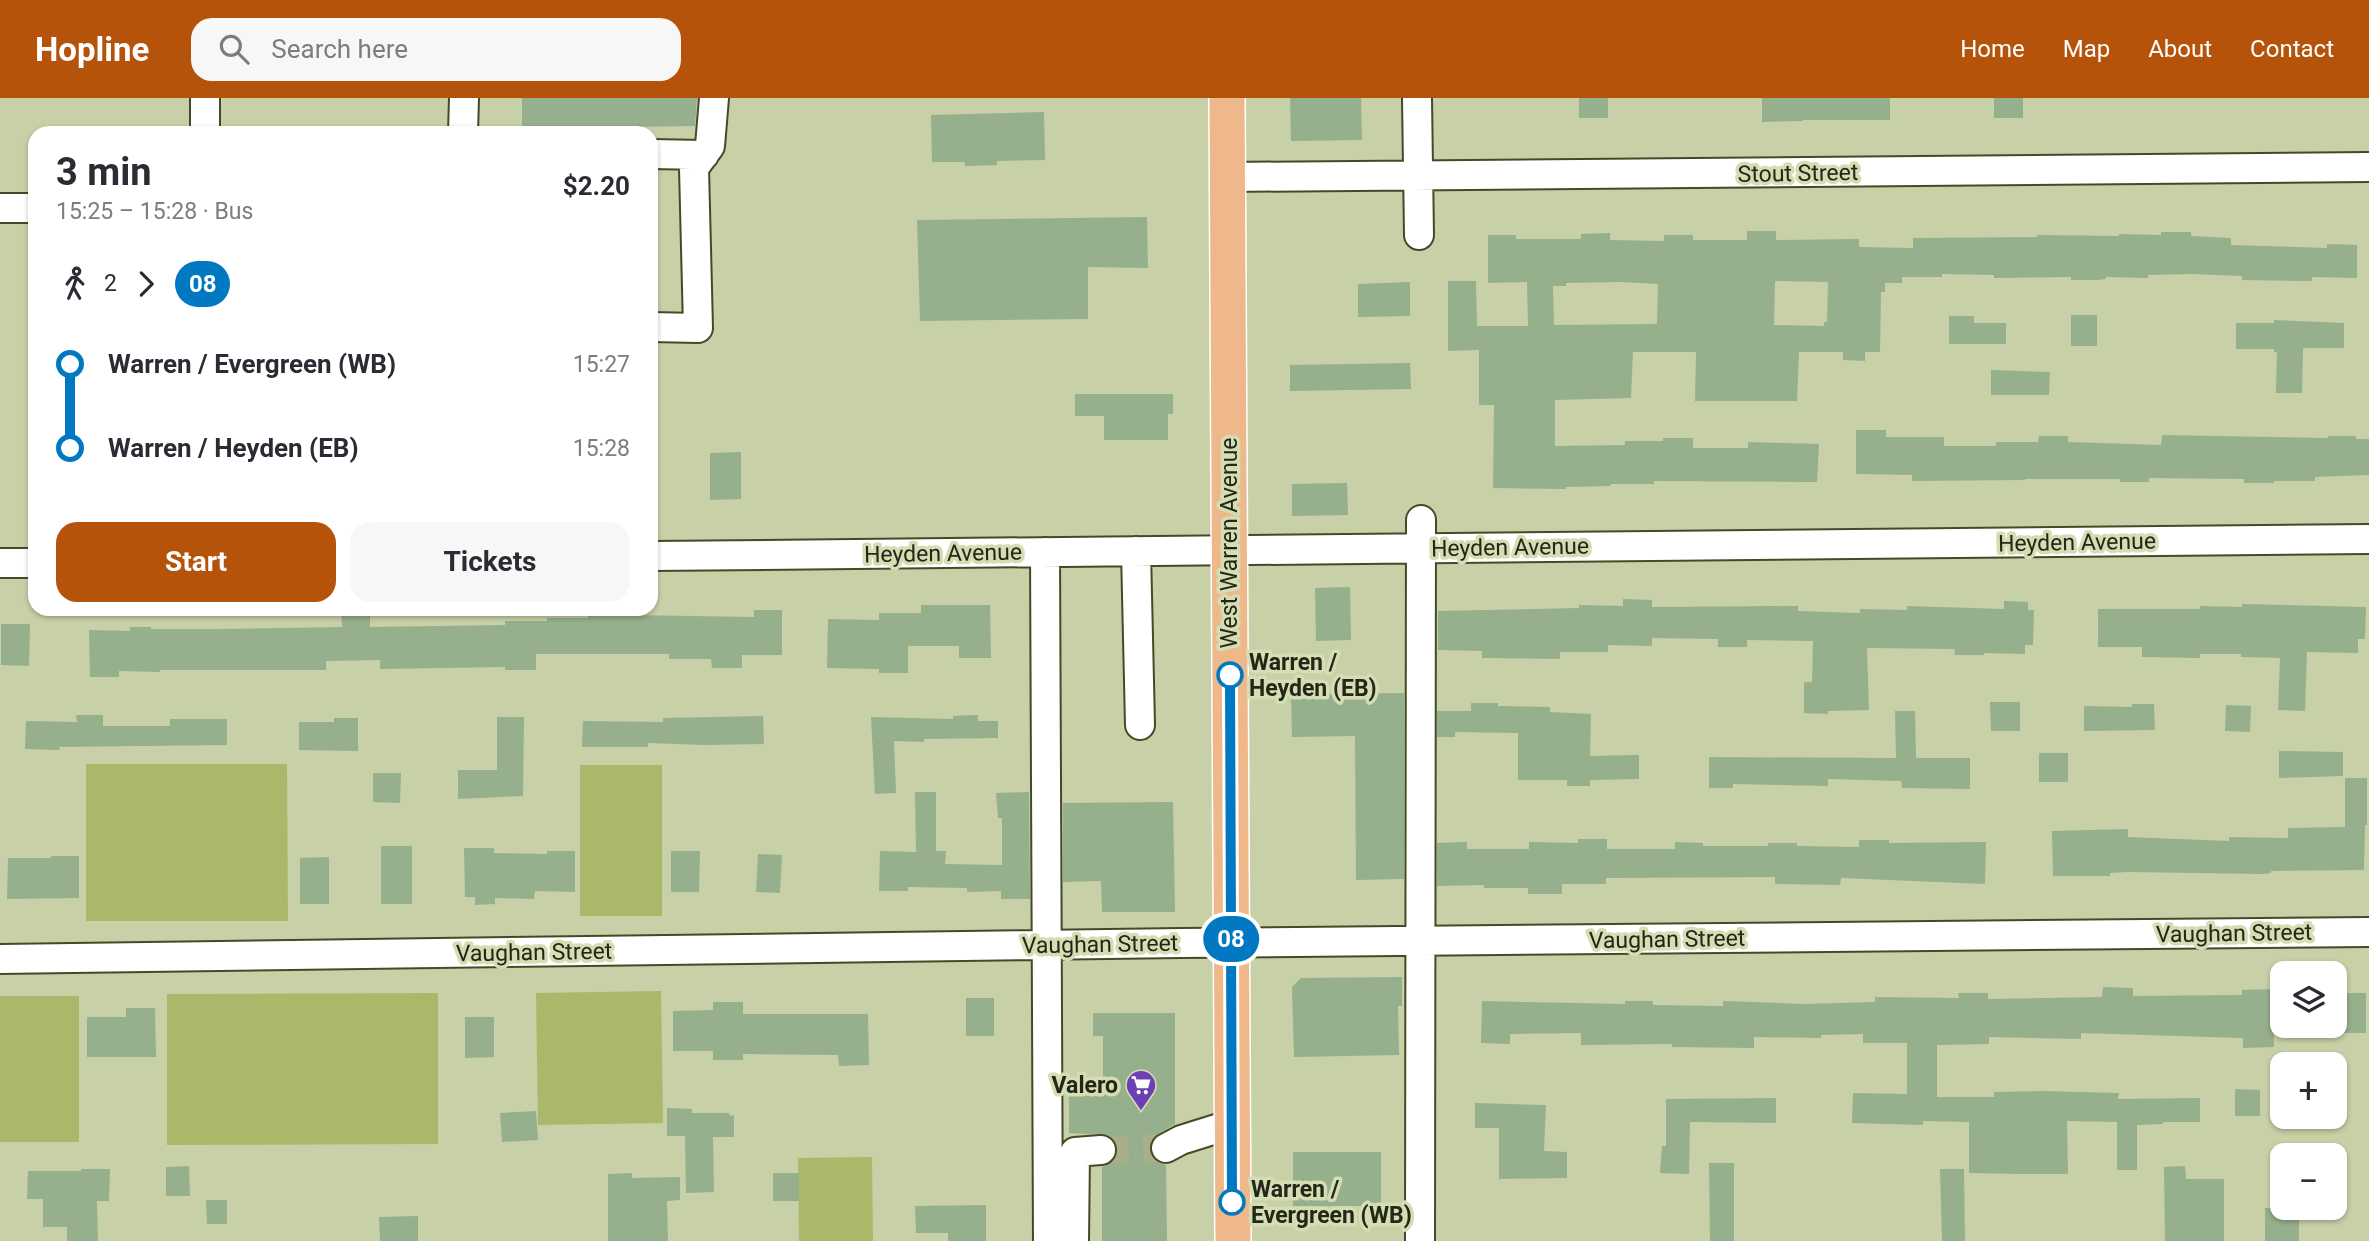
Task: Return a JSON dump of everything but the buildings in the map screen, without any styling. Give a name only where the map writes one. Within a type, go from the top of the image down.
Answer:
[{"type":"main road","name":"West Warren Avenue","points":[[1227,98],[1233,1241]]},
{"type":"street","points":[[205,98],[205,126]]},
{"type":"street","points":[[463,126],[464,98]]},
{"type":"street","points":[[658,327],[698,328],[699,161],[710,146],[714,98]]},
{"type":"street","points":[[1417,98],[1419,235]]},
{"type":"street","points":[[658,156],[699,161]]},
{"type":"street","name":"Stout Street","points":[[1228,177],[2369,167]]},
{"type":"street","points":[[0,208],[28,208]]},
{"type":"street","points":[[1420,1241],[1421,520]]},
{"type":"street","name":"Heyden Avenue","points":[[658,556],[2369,539]]},
{"type":"street","points":[[1136,551],[1140,725]]},
{"type":"street","points":[[1045,552],[1048,1241]]},
{"type":"street","points":[[0,563],[28,563]]},
{"type":"street","name":"Vaughan Street","points":[[0,959],[2369,932]]},
{"type":"street","points":[[1166,1148],[1181,1140],[1232,1124]]},
{"type":"street","points":[[1074,1241],[1076,1152],[1101,1150]]},
{"type":"green space","points":[[86,764],[287,764],[288,921],[86,921]]},
{"type":"green space","points":[[580,765],[662,765],[662,916],[580,916]]},
{"type":"green space","points":[[661,991],[663,1123],[538,1125],[536,993]]},
{"type":"green space","points":[[438,993],[438,1144],[167,1145],[167,994]]},
{"type":"green space","points":[[0,996],[79,996],[79,1142],[0,1142]]},
{"type":"green space","points":[[872,1157],[873,1241],[799,1241],[798,1158]]},
{"type":"tunnel","points":[[1101,1150],[1166,1148]]},
{"type":"bus line","name":"08","points":[[1230,675],[1232,1202]]},
{"type":"place","name":"Warren / Heyden (EB)","points":[[1230,675]]},
{"type":"place","name":"Valero","points":[[1141,1112]]},
{"type":"place","name":"Warren / Evergreen (WB)","points":[[1232,1202]]}]
